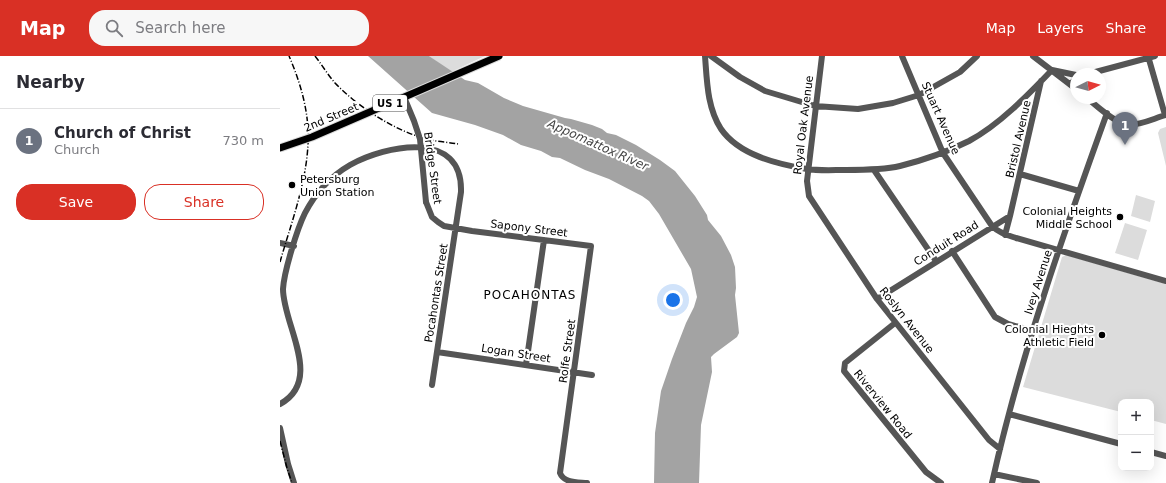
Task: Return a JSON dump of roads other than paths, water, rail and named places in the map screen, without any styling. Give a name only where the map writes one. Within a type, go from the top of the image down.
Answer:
[{"type":"main road","name":"2nd Street","points":[[280,148],[312,137],[499,56]]},
{"type":"street","points":[[705,56],[707,92],[713,114],[722,130],[740,148],[763,159],[808,170],[874,170],[900,166],[943,153],[970,140],[998,121],[1052,70]]},
{"type":"street","points":[[712,56],[740,77],[765,91],[815,106],[858,109],[893,103],[919,95],[960,72],[978,56]]},
{"type":"street","name":"Royal Oak Avenue","points":[[809,196],[807,188],[808,170],[822,56]]},
{"type":"street","name":"Stuart Avenue","points":[[902,56],[943,153],[992,226]]},
{"type":"street","points":[[1033,56],[1070,84]]},
{"type":"street","points":[[1094,104],[1107,114],[1124,124],[1129,125],[1166,115],[1151,57],[1106,69]]},
{"type":"street","points":[[1052,70],[1070,74]]},
{"type":"street","name":"Bristol Avenue","points":[[1005,235],[1041,81]]},
{"type":"street","name":"Bridge Street","points":[[404,97],[414,120],[418,134],[426,202],[429,210],[438,222],[444,226],[456,228]]},
{"type":"street","name":"Ivey Avenue","points":[[992,483],[1009,414],[1033,331],[1079,191],[1107,114]]},
{"type":"street","name":"Pocahontas Street","points":[[280,404],[291,396],[296,389],[300,378],[300,364],[284,303],[283,288],[286,273],[304,215],[314,197],[326,183],[350,165],[385,151],[403,148],[428,149],[438,151],[448,156],[456,166],[460,177],[461,192],[432,385]]},
{"type":"street","points":[[874,170],[936,262]]},
{"type":"street","points":[[1020,174],[1079,191]]},
{"type":"street","name":"Roslyn Avenue","points":[[809,196],[877,299],[895,323],[989,440],[1000,449]]},
{"type":"street","points":[[992,226],[1010,216]]},
{"type":"street","name":"Conduit Road","points":[[877,299],[992,226],[1005,235],[1166,281]]},
{"type":"street","name":"Sapony Street","points":[[456,228],[589,245],[592,248],[591,255]]},
{"type":"street","points":[[526,365],[544,240]]},
{"type":"street","points":[[280,243],[294,246]]},
{"type":"street","points":[[952,251],[995,317],[1008,324],[1033,331]]},
{"type":"street","name":"Rolfe Street","points":[[587,483],[566,480],[560,473],[591,255]]},
{"type":"street","name":"Riverview Road","points":[[895,323],[845,363],[844,371],[926,472],[941,483]]},
{"type":"street","name":"Logan Street","points":[[437,352],[592,375]]},
{"type":"street","points":[[1009,414],[1118,443]]},
{"type":"street","points":[[280,428],[294,483]]},
{"type":"street","points":[[1154,453],[1166,456]]},
{"type":"street","points":[[994,474],[1037,483]]},
{"type":"water","name":"Appomattox River","points":[[368,56],[429,56],[465,80],[478,83],[504,98],[523,106],[602,129],[607,133],[616,135],[636,145],[660,160],[675,171],[695,196],[707,215],[708,220],[721,236],[731,255],[735,267],[735,295],[739,333],[737,337],[711,357],[712,372],[701,425],[699,483],[654,483],[655,433],[661,391],[697,297],[691,269],[659,214],[649,201],[609,179],[560,158],[552,157],[541,151],[521,145],[503,135],[475,125],[432,113]]},
{"type":"railway","points":[[280,262],[299,197],[308,147],[308,130],[304,102],[289,56]]},
{"type":"railway","points":[[315,56],[330,77],[344,92],[378,117],[415,135],[431,140],[458,144]]},
{"type":"railway","points":[[280,441],[292,483]]},
{"type":"place","name":"Church of Christ","points":[[1125,145]]},
{"type":"place","name":"Petersburg Union Station","points":[[292,185]]},
{"type":"place","name":"Colonial Heights Middle School","points":[[1120,217]]},
{"type":"place","name":"Colonial Hieghts Athletic Field","points":[[1102,335]]},
{"type":"district","name":"POCAHONTAS","points":[[530,295]]}]
